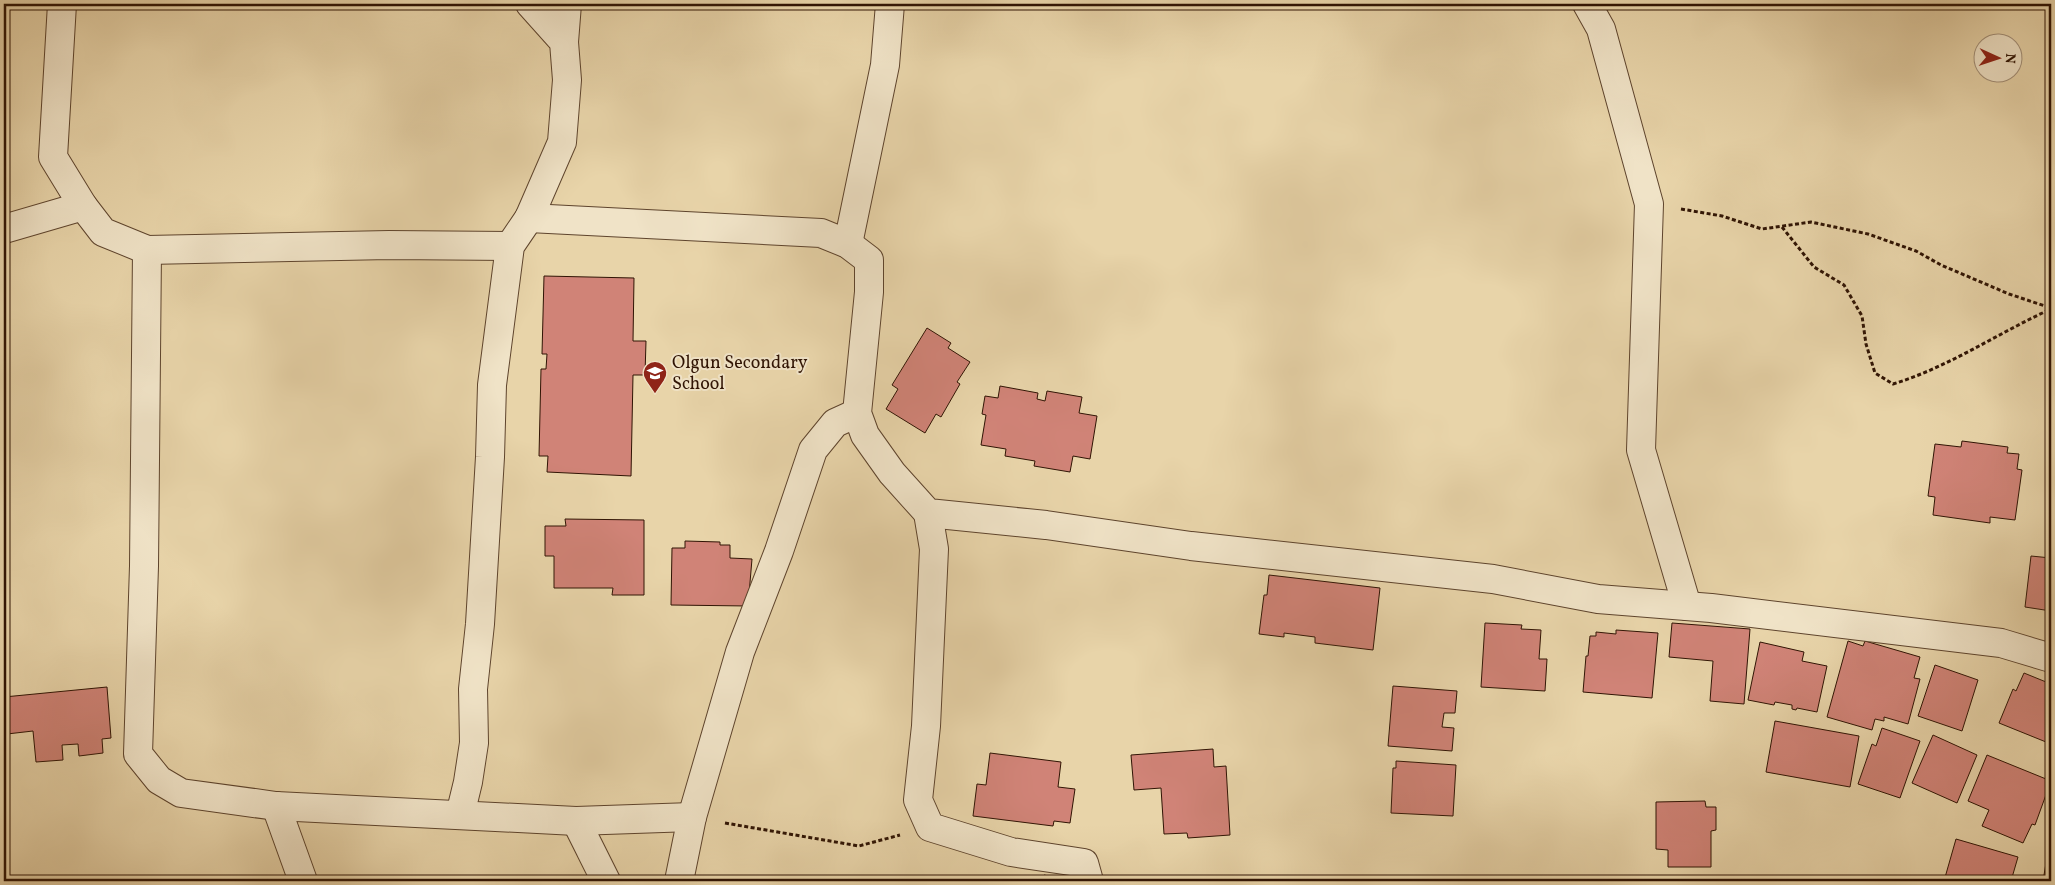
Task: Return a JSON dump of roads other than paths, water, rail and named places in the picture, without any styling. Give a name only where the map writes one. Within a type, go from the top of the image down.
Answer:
[{"type":"street","points":[[62,4],[53,157],[83,206],[103,232],[147,250],[389,245],[510,246]]},
{"type":"street","points":[[530,4],[564,42]]},
{"type":"street","points":[[460,814],[468,782],[474,743],[473,689],[480,624],[490,456],[492,385],[510,246],[529,218],[562,142],[567,80],[564,42],[567,4]]},
{"type":"street","points":[[848,244],[885,65],[890,4]]},
{"type":"street","points":[[1586,4],[1601,29],[1649,204],[1640,450],[1687,606]]},
{"type":"street","points":[[4,229],[83,206]]},
{"type":"street","points":[[529,218],[821,233],[848,244],[869,260],[869,292],[857,413],[865,435],[892,473],[928,512],[934,549],[928,643],[926,726],[918,800],[930,827],[1010,852],[1084,863],[1089,881]]},
{"type":"street","points":[[147,250],[144,566],[138,754],[159,780],[181,793],[276,806],[576,821],[692,817]]},
{"type":"street","points":[[679,881],[692,817],[740,652],[813,450],[835,423],[857,413]]},
{"type":"street","points":[[928,512],[1046,525],[1191,546],[1493,579],[1598,599],[1687,606],[2002,643],[2051,658]]},
{"type":"street","points":[[276,806],[303,881]]},
{"type":"street","points":[[576,821],[606,881]]},
{"type":"place","name":"Olgun Secondary School","points":[[655,394]]}]
